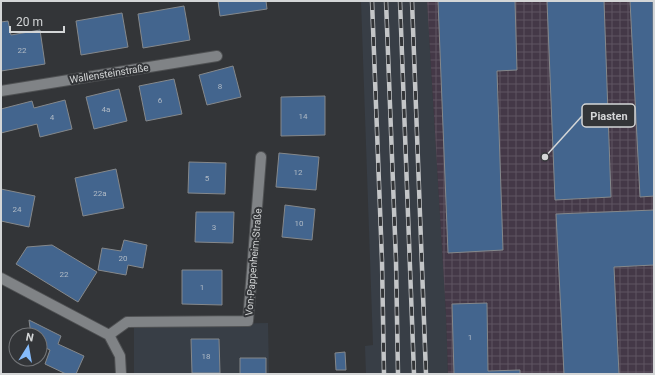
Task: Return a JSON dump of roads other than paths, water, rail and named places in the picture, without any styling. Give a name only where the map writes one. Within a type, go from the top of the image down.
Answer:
[{"type":"street","name":"Wallensteinstraße","points":[[1,91],[217,56]]},
{"type":"street","name":"Von-Pappenheim-Straße","points":[[109,334],[127,322],[248,321],[261,157]]},
{"type":"street","points":[[1,278],[109,334],[120,356],[121,374]]},
{"type":"railway","points":[[372,1],[382,261],[384,374]]},
{"type":"railway","points":[[386,1],[396,261],[398,374]]},
{"type":"railway","points":[[400,1],[414,374]]},
{"type":"railway","points":[[412,1],[426,374]]},
{"type":"place","name":"Piasten","points":[[545,157]]}]
